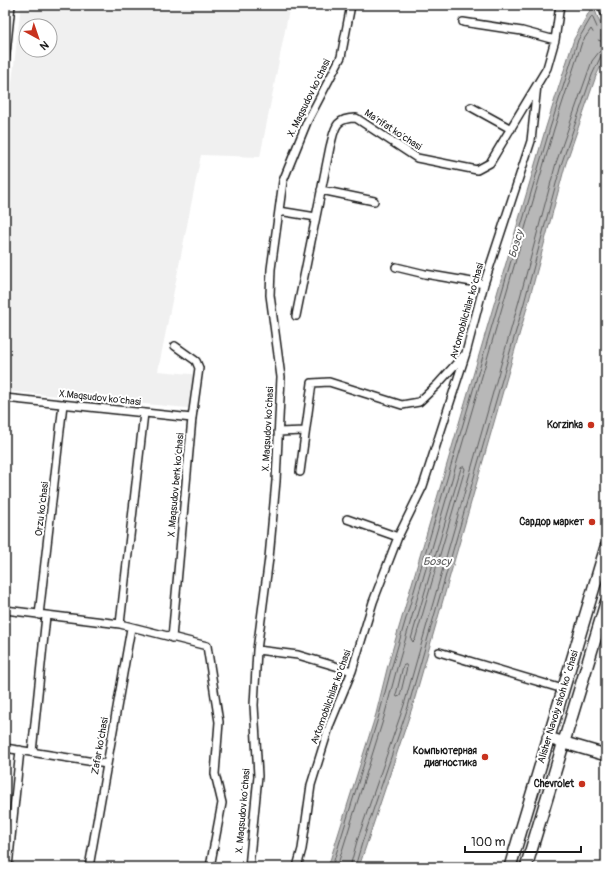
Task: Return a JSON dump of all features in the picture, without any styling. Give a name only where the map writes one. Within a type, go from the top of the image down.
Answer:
[{"type":"main road","points":[[604,5],[606,11]]},
{"type":"main road","name":"Alisher Navoiy shoh koʻchasi","points":[[510,867],[606,547]]},
{"type":"main road","name":"Alisher Navoiy shoh koʻchasi","points":[[526,867],[606,603]]},
{"type":"main road","points":[[548,738],[606,755]]},
{"type":"street","points":[[5,63],[11,5]]},
{"type":"street","name":"X. Maqsudov ko‘chasi","points":[[249,867],[258,776],[254,705],[256,650],[269,558],[281,378],[270,295],[279,211],[283,180],[307,122],[341,57],[351,5]]},
{"type":"street","name":"Maʼrifat ko‘chasi","points":[[296,316],[330,147],[336,125],[344,118],[356,118],[417,158],[477,170],[490,163],[547,68],[556,40],[560,5]]},
{"type":"street","points":[[463,22],[522,30],[556,40]]},
{"type":"street","name":"Avtomobilchilar ko‘chasi","points":[[297,867],[302,849],[311,785],[330,724],[352,671],[373,602],[398,537],[423,486],[466,353],[484,284],[531,141],[536,85]]},
{"type":"street","points":[[471,107],[511,129]]},
{"type":"street","points":[[321,190],[374,201]]},
{"type":"street","points":[[279,211],[316,217]]},
{"type":"street","points":[[396,267],[425,274],[484,284]]},
{"type":"street","name":"X .Maqsudov berk ko‘chasi","points":[[172,638],[192,418],[199,368],[196,361],[175,346]]},
{"type":"street","points":[[300,472],[312,383],[329,382],[402,405],[419,402],[437,386],[466,353]]},
{"type":"street","name":"X.Maqsudov ko‘chasi","points":[[5,398],[192,418]]},
{"type":"street","name":"Orzu ko‘chasi","points":[[32,752],[63,404]]},
{"type":"street","points":[[120,624],[144,413]]},
{"type":"street","points":[[278,432],[305,431]]},
{"type":"street","points":[[347,519],[398,537]]},
{"type":"street","points":[[5,610],[120,624],[207,646],[219,722],[215,774],[222,804],[210,867]]},
{"type":"street","name":"Zafar ko‘chasi","points":[[89,867],[131,628]]},
{"type":"street","points":[[256,650],[298,655],[352,671]]},
{"type":"street","points":[[439,652],[563,689]]},
{"type":"street","points":[[5,748],[107,764]]},
{"type":"street","points":[[8,867],[20,750]]},
{"type":"shaded area","points":[[21,5],[290,5],[260,157],[201,155],[158,371],[202,375],[199,409],[5,391],[5,119],[8,117],[18,31],[18,58],[58,58],[58,18],[19,18]]},
{"type":"water","name":"Бозсу","points":[[593,5],[606,39],[606,56],[596,76],[565,166],[528,304],[412,708],[359,867],[328,867],[376,714],[388,665],[546,127],[574,39]]},
{"type":"waterway","name":"Бозсу","points":[[596,36],[606,21]]},
{"type":"place","name":"Korzinka","points":[[591,425]]},
{"type":"place","name":"Сардор маркет","points":[[592,522]]},
{"type":"place","name":"Компьютерная диагностика","points":[[485,757]]},
{"type":"place","name":"Chevrolet","points":[[582,784]]}]
